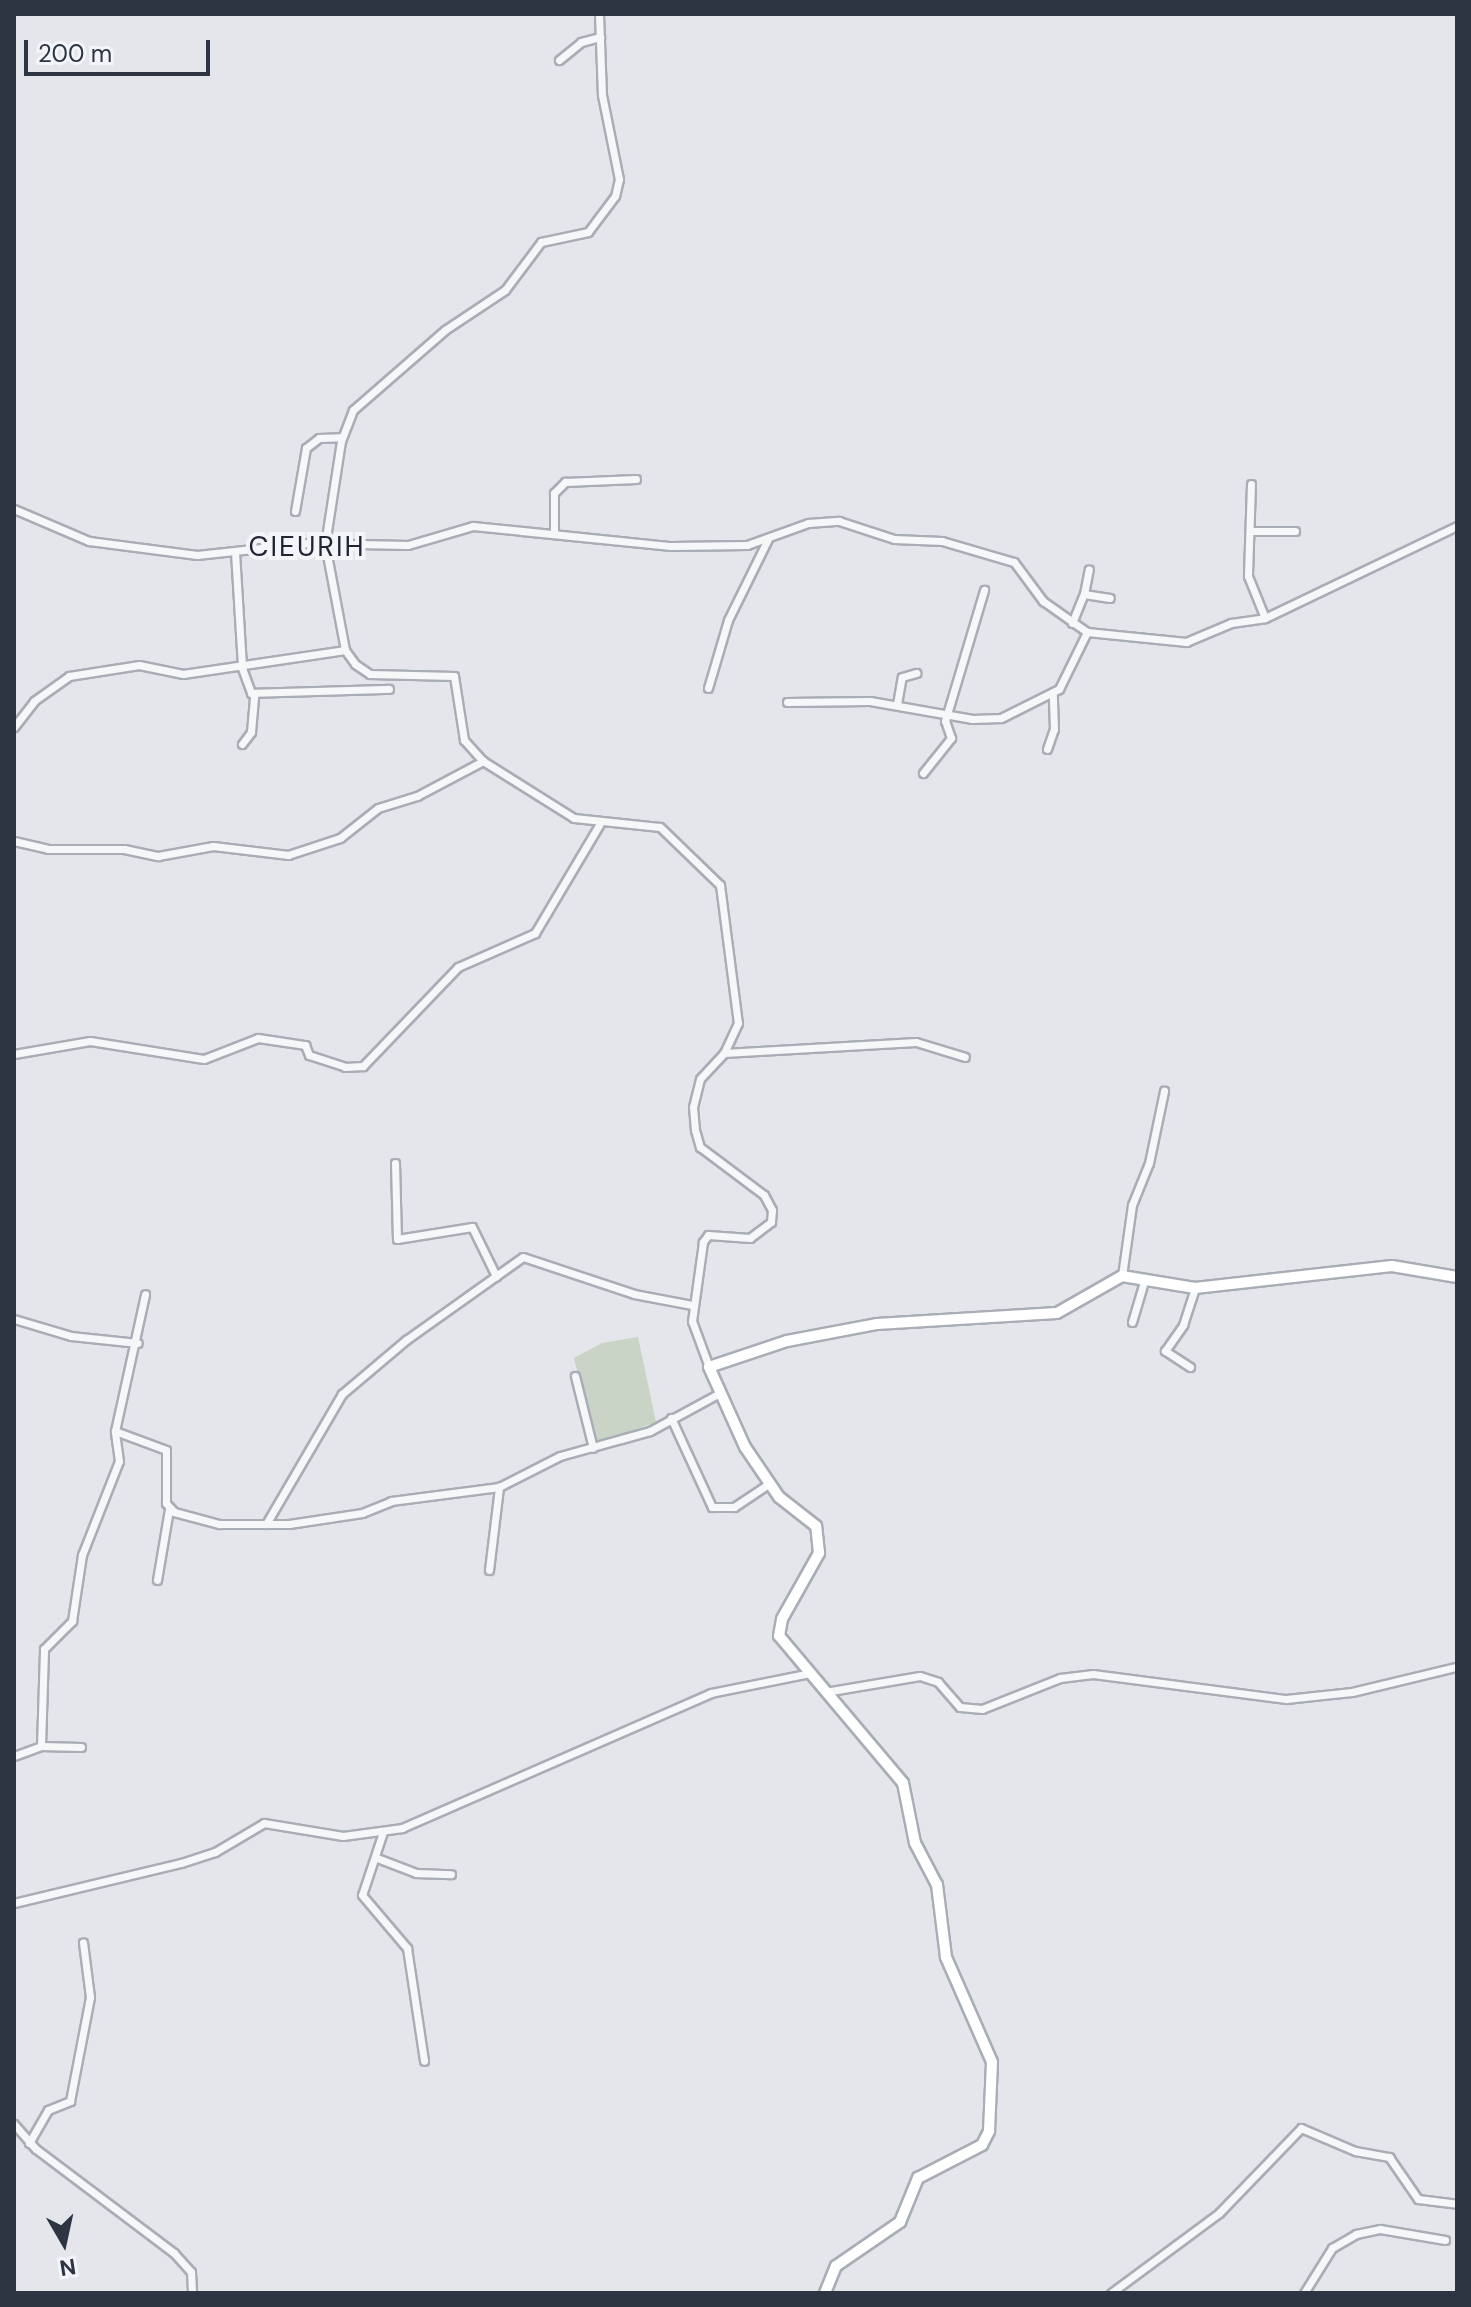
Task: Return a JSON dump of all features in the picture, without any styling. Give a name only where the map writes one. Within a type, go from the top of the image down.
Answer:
[{"type":"street","points":[[599,14],[604,104],[619,179],[603,216],[582,235],[541,242],[502,292],[440,334],[356,407],[342,437],[325,544],[345,650],[370,674],[454,676],[464,740],[483,761],[559,812],[599,825],[660,827],[715,876],[739,1003],[724,1053],[694,1095],[700,1147],[764,1195],[772,1210],[771,1222],[750,1238],[705,1237],[692,1305],[699,1350],[709,1367],[718,1394],[779,1497],[810,1516],[819,1536],[816,1560],[779,1631],[825,1692],[903,1783],[915,1843],[937,1885],[946,1957],[992,2062],[992,2100],[982,2145],[918,2178],[900,2222],[836,2266],[825,2293]]},
{"type":"street","points":[[559,60],[581,42],[600,37]]},
{"type":"street","points":[[295,511],[306,448],[319,438],[342,437]]},
{"type":"street","points":[[554,534],[554,493],[565,482],[636,479]]},
{"type":"street","points":[[1251,484],[1249,578],[1265,618]]},
{"type":"street","points":[[14,509],[89,541],[161,553],[235,552],[325,544],[408,545],[473,526],[671,546],[747,545],[808,523],[839,521],[894,539],[942,541],[1014,562],[1043,601],[1087,632],[1186,642],[1231,623],[1265,618],[1457,526]]},
{"type":"street","points":[[1251,531],[1295,531]]},
{"type":"street","points":[[708,688],[728,620],[768,539]]},
{"type":"street","points":[[235,552],[242,668],[254,695],[251,732],[242,744]]},
{"type":"street","points":[[1072,623],[1084,594],[1089,569]]},
{"type":"street","points":[[923,773],[951,738],[945,723],[984,590]]},
{"type":"street","points":[[1084,594],[1110,598]]},
{"type":"street","points":[[1047,749],[1054,729],[1053,694],[1087,632]]},
{"type":"street","points":[[14,727],[34,701],[66,676],[139,665],[179,674],[242,668],[345,650]]},
{"type":"street","points":[[897,704],[902,677],[916,673]]},
{"type":"street","points":[[254,695],[389,689]]},
{"type":"street","points":[[787,702],[897,704],[1001,718],[1053,694]]},
{"type":"street","points":[[14,841],[48,849],[124,849],[158,856],[213,846],[288,855],[340,838],[378,808],[417,796],[483,761]]},
{"type":"street","points":[[14,1054],[90,1041],[204,1059],[254,1037],[305,1045],[309,1055],[345,1067],[363,1066],[458,967],[535,933],[599,825]]},
{"type":"street","points":[[724,1053],[916,1042],[965,1057]]},
{"type":"street","points":[[1122,1276],[1132,1205],[1149,1163],[1164,1091]]},
{"type":"street","points":[[395,1163],[397,1239],[472,1227],[496,1276]]},
{"type":"street","points":[[266,1524],[342,1394],[496,1276],[527,1256],[596,1283],[692,1305]]},
{"type":"street","points":[[709,1367],[787,1341],[877,1324],[1057,1313],[1122,1276],[1146,1276],[1195,1288],[1392,1266],[1457,1277]]},
{"type":"street","points":[[1132,1322],[1146,1276]]},
{"type":"street","points":[[1190,1367],[1165,1351],[1183,1325],[1195,1288]]},
{"type":"street","points":[[41,1746],[44,1649],[72,1621],[82,1555],[119,1458],[115,1431],[138,1343],[145,1294]]},
{"type":"street","points":[[14,1319],[75,1337],[138,1343]]},
{"type":"street","points":[[575,1376],[593,1448]]},
{"type":"street","points":[[169,1509],[219,1524],[266,1524],[499,1487],[560,1456],[593,1448],[671,1418],[718,1394]]},
{"type":"street","points":[[671,1418],[712,1507],[734,1507],[770,1483]]},
{"type":"street","points":[[115,1431],[166,1450],[169,1509],[157,1580]]},
{"type":"street","points":[[489,1570],[499,1487]]},
{"type":"street","points":[[825,1692],[920,1676],[938,1682],[960,1707],[982,1709],[1060,1678],[1093,1674],[1286,1699],[1352,1692],[1455,1667]]},
{"type":"street","points":[[14,1903],[204,1856],[264,1823],[343,1836],[383,1832],[537,1773],[720,1690],[810,1673]]},
{"type":"street","points":[[14,1756],[41,1746],[81,1747]]},
{"type":"street","points":[[383,1832],[377,1858],[362,1895],[407,1948],[424,2061]]},
{"type":"street","points":[[377,1858],[416,1873],[451,1874]]},
{"type":"street","points":[[29,2143],[48,2110],[70,2101],[90,1997],[83,1942]]},
{"type":"street","points":[[14,2124],[29,2143],[174,2253],[191,2272],[192,2293]]},
{"type":"street","points":[[1111,2293],[1219,2213],[1301,2128],[1355,2151],[1389,2157],[1418,2199],[1457,2204]]},
{"type":"street","points":[[1304,2293],[1332,2248],[1356,2234],[1380,2229],[1445,2240]]},
{"type":"green space","points":[[638,1337],[656,1422],[595,1445],[574,1358],[602,1343]]},
{"type":"district","name":"CIEURIH","points":[[307,547]]}]
